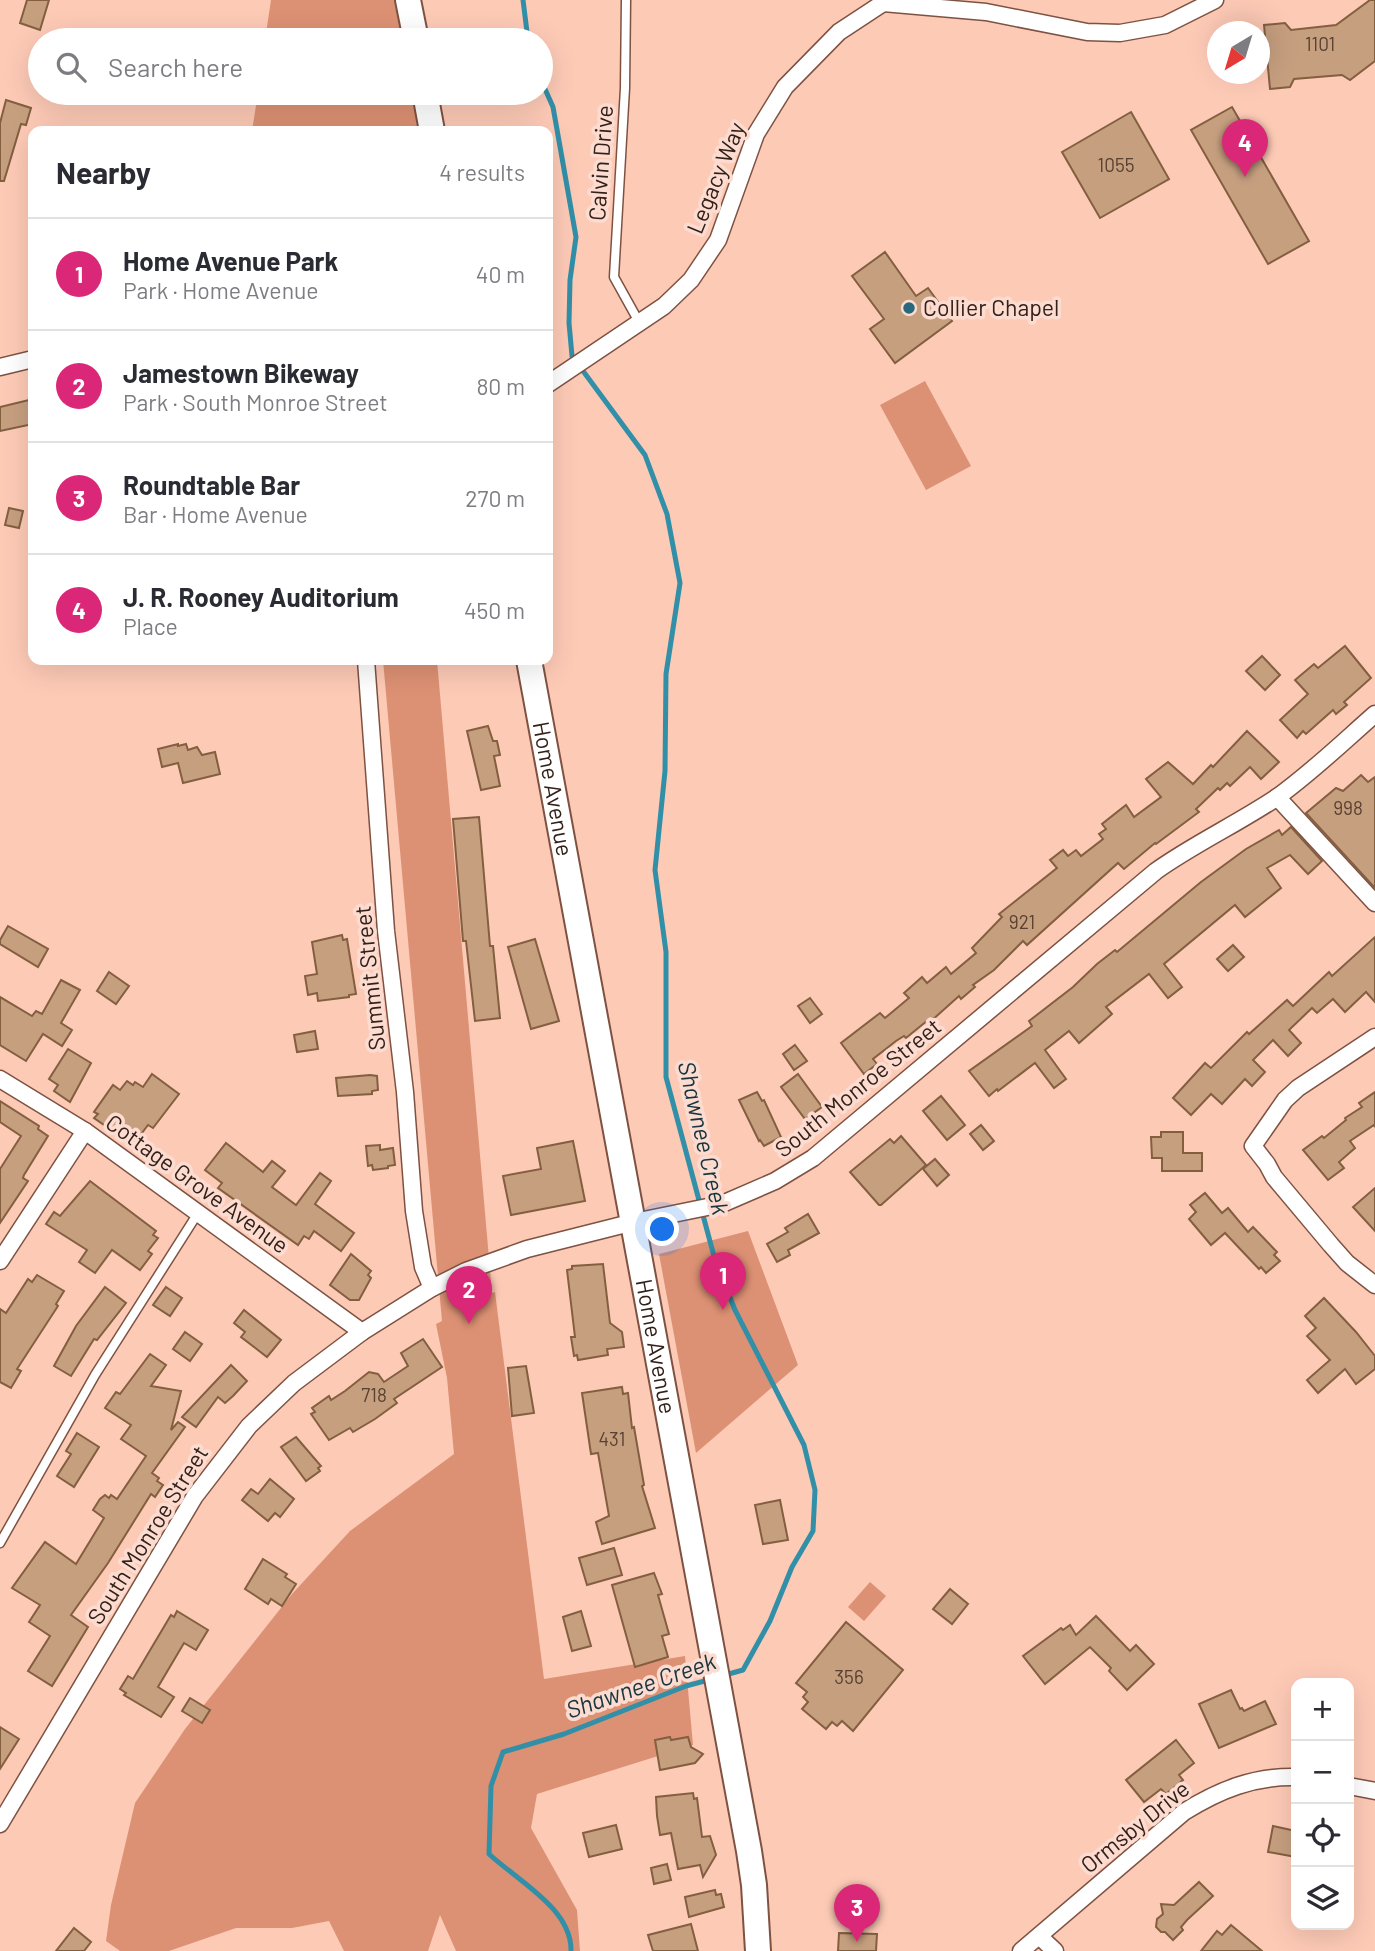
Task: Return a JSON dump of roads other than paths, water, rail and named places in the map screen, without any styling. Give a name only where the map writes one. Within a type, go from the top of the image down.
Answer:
[{"type":"main road","points":[[408,0],[414,28]]},
{"type":"main road","points":[[427,105],[431,126]]},
{"type":"main road","name":"Home Avenue","points":[[530,665],[751,1863],[758,1951]]},
{"type":"street","points":[[884,2],[986,12],[1087,32],[1120,33],[1165,25],[1215,0]]},
{"type":"street","name":"Legacy Way","points":[[553,380],[664,306],[691,279],[718,240],[756,134],[785,87],[839,32],[884,2]]},
{"type":"street","points":[[0,367],[28,360]]},
{"type":"street","name":"Summit Street","points":[[366,665],[386,931],[405,1093],[414,1211],[423,1267],[432,1288]]},
{"type":"street","name":"South Monroe Street","points":[[0,1824],[210,1474],[268,1407],[294,1383],[362,1332],[432,1288],[466,1271],[502,1256],[634,1222],[722,1204],[775,1181],[813,1158],[1156,871],[1202,840],[1277,797],[1309,773],[1375,714]]},
{"type":"street","points":[[1277,797],[1375,903]]},
{"type":"street","points":[[1375,1037],[1298,1088],[1285,1100],[1253,1146],[1274,1177],[1331,1245],[1353,1269],[1375,1285]]},
{"type":"street","name":"Cottage Grove Avenue","points":[[0,1079],[85,1131],[362,1332]]},
{"type":"street","points":[[0,1261],[85,1131]]},
{"type":"street","name":"Ormsby Drive","points":[[1021,1951],[1184,1812],[1208,1798],[1250,1782],[1291,1778]]},
{"type":"street","points":[[1354,1787],[1375,1791]]},
{"type":"street","points":[[1039,1936],[1055,1951]]},
{"type":"lane","name":"Calvin Drive","points":[[626,0],[625,88],[614,277],[639,323]]},
{"type":"lane","points":[[0,1543],[95,1375],[198,1213]]},
{"type":"waterway","name":"Shawnee Creek","points":[[523,0],[526,28]]},
{"type":"waterway","name":"Shawnee Creek","points":[[552,105],[576,237],[570,280],[569,323],[572,356],[645,455],[667,514],[680,583],[666,674],[665,771],[655,870],[666,952],[666,1077],[715,1260],[735,1310],[804,1445],[815,1490],[813,1531],[792,1567],[770,1621],[743,1670],[725,1675]]},
{"type":"waterway","name":"Shawnee Creek","points":[[571,1951],[569,1936],[553,1909],[489,1854],[491,1786],[503,1752],[564,1734],[686,1686],[712,1679]]},
{"type":"place","name":"J. R. Rooney Auditorium","points":[[1245,177]]},
{"type":"place","name":"Collier Chapel","points":[[909,308]]},
{"type":"place","name":"Home Avenue Park","points":[[723,1310]]},
{"type":"place","name":"Jamestown Bikeway","points":[[469,1324]]},
{"type":"place","name":"Roundtable Bar","points":[[857,1942]]}]
